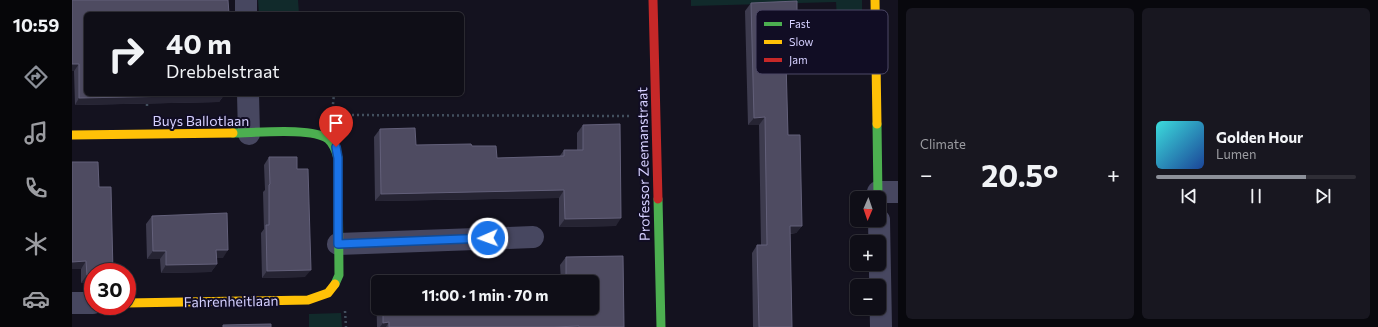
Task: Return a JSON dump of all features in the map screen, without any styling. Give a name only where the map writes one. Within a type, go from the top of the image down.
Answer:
[{"type":"street","points":[[246,0],[246,12]]},
{"type":"street","name":"Professor Zeemanstraat","points":[[653,0],[662,327]]},
{"type":"street","points":[[874,0],[875,10]]},
{"type":"street","points":[[878,74],[885,191]]},
{"type":"street","points":[[248,96],[249,134]]},
{"type":"street","name":"Buys Ballotlaan","points":[[72,135],[249,134],[308,132],[320,134],[329,139],[336,147],[338,158],[338,244]]},
{"type":"street","points":[[879,227],[881,327]]},
{"type":"street","points":[[338,244],[534,237]]},
{"type":"street","name":"Fahrenheitlaan","points":[[136,303],[308,300],[324,296],[333,290],[339,275],[338,244]]},
{"type":"street","points":[[72,303],[84,303]]},
{"type":"path","points":[[334,96],[332,115],[656,116]]},
{"type":"green space","points":[[258,0],[298,0],[299,12],[259,12]]},
{"type":"green space","points":[[691,0],[862,0],[862,10],[836,10],[836,2],[691,6]]},
{"type":"green space","points":[[341,313],[342,327],[309,327],[309,314]]},
{"type":"building","points":[[72,0],[228,0],[229,12],[84,12],[84,96],[176,96],[79,98],[79,64],[72,64]]},
{"type":"building","points":[[797,1],[797,10],[756,10],[756,74],[786,74],[788,135],[800,135],[802,226],[790,226],[792,327],[759,327],[757,245],[767,245],[765,117],[754,118],[751,3]]},
{"type":"building","points":[[620,124],[621,218],[565,219],[564,190],[381,194],[380,129],[415,128],[416,145],[471,144],[472,146],[496,146],[497,158],[564,156],[564,150],[583,150],[583,125]]},
{"type":"building","points":[[269,157],[297,157],[297,169],[308,169],[311,270],[267,271],[266,225],[269,225]]},
{"type":"building","points":[[72,162],[98,162],[99,187],[111,187],[113,263],[86,263],[86,261],[72,262]]},
{"type":"building","points":[[227,213],[228,250],[216,250],[217,264],[166,265],[166,251],[153,251],[152,216]]},
{"type":"building","points":[[623,256],[624,327],[389,327],[389,322],[383,323],[383,315],[599,315],[599,275],[566,275],[566,257]]},
{"type":"building","points":[[271,324],[271,327],[223,327],[223,325]]},
{"type":"traffic: fast","points":[[877,124],[878,191]]},
{"type":"traffic: fast","points":[[233,133],[310,133],[320,135],[332,143],[338,158],[339,275],[335,284]]},
{"type":"traffic: fast","points":[[658,199],[661,327]]},
{"type":"traffic: slow","points":[[875,0],[875,10]]},
{"type":"traffic: slow","points":[[876,74],[877,124]]},
{"type":"traffic: slow","points":[[72,135],[233,133]]},
{"type":"traffic: slow","points":[[136,303],[308,300],[328,293],[335,284]]},
{"type":"traffic: jam","points":[[653,0],[658,199]]},
{"type":"route","points":[[336,147],[338,158],[338,244],[488,238]]}]
